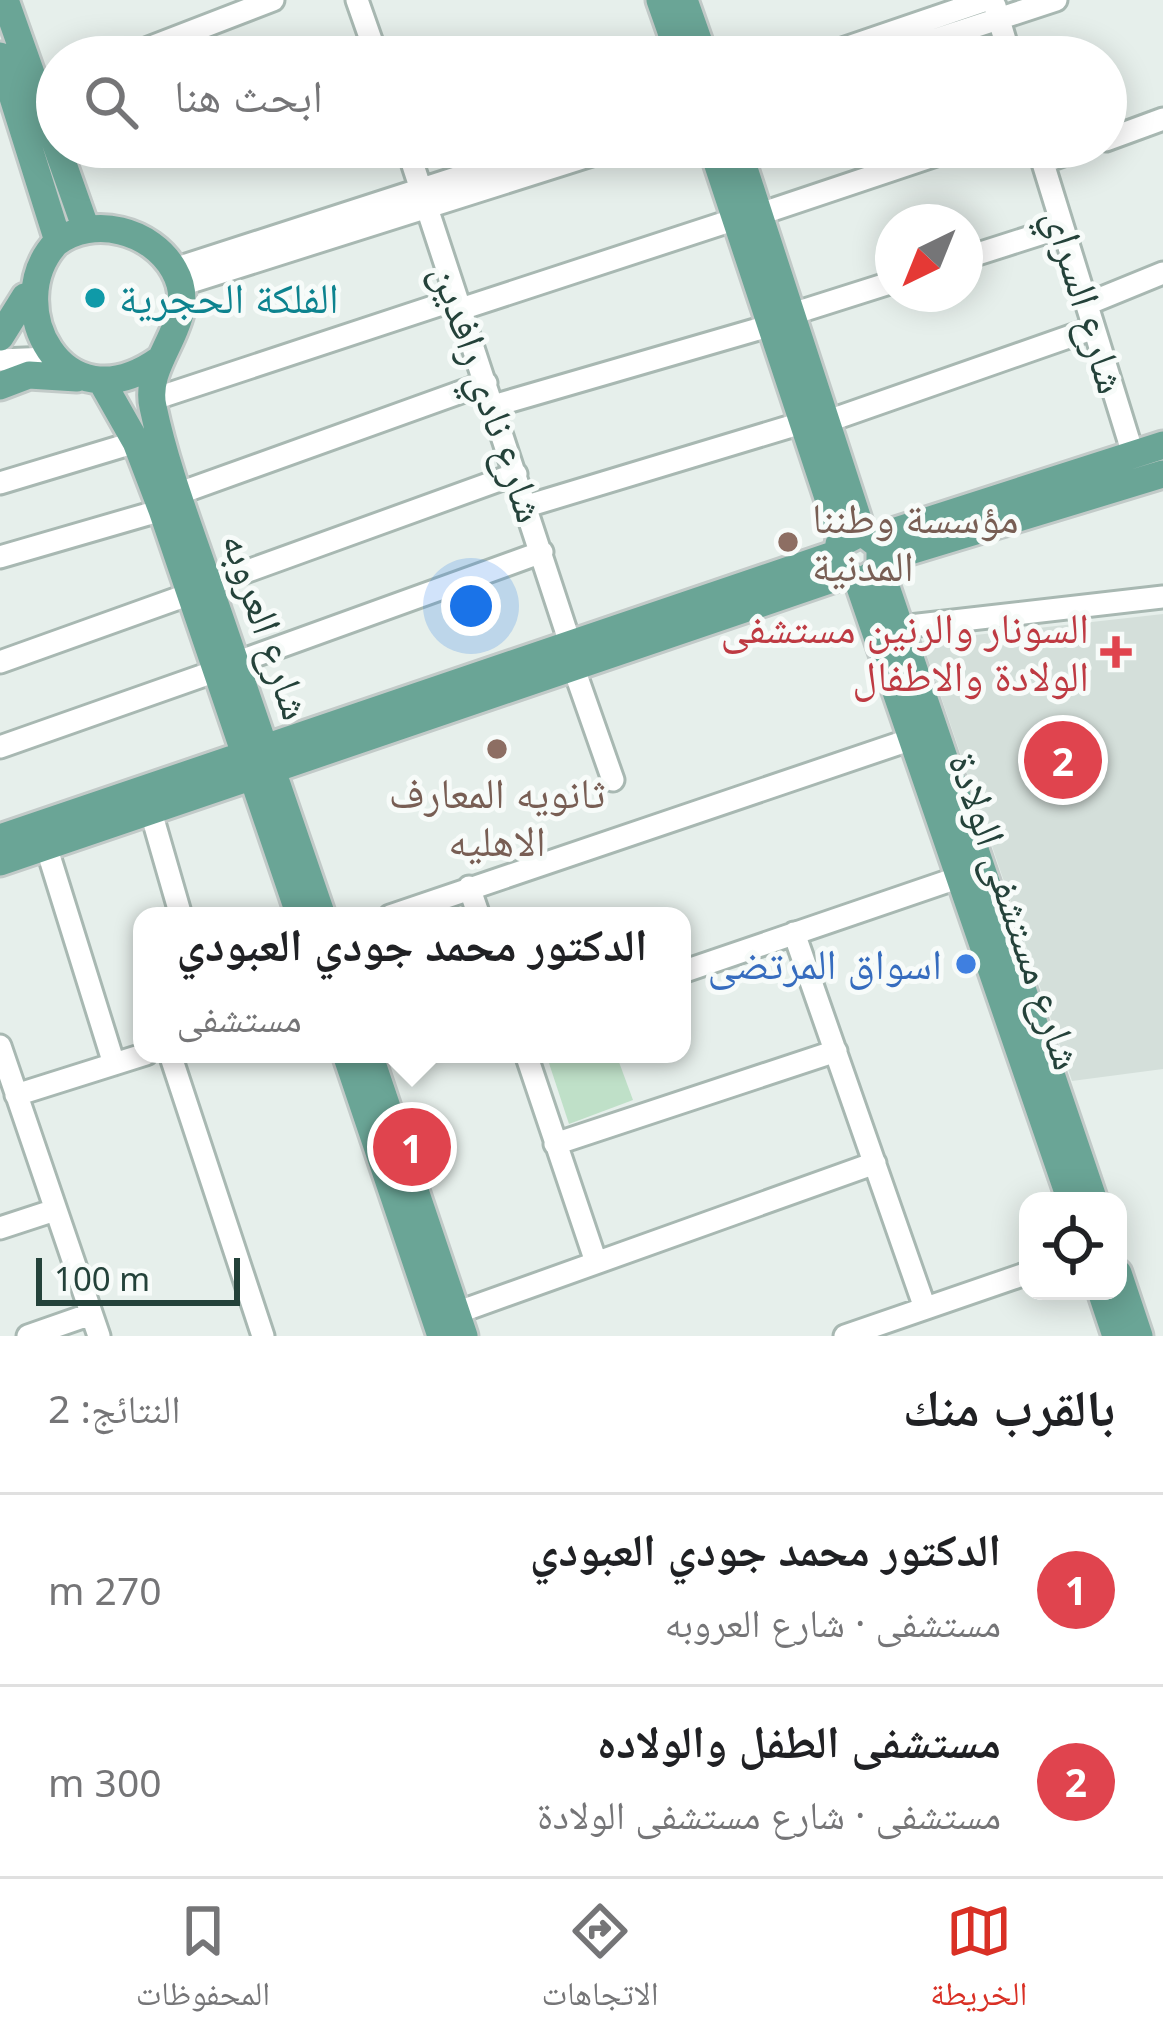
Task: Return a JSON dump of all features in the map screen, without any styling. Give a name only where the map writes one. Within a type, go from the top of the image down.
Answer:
[{"type":"main road","points":[[5,0],[36,66]]},
{"type":"main road","points":[[660,0],[673,36]]},
{"type":"main road","points":[[684,0],[697,36]]},
{"type":"main road","points":[[0,56],[58,241]]},
{"type":"main road","points":[[69,168],[86,230]]},
{"type":"main road","points":[[723,168],[748,216]]},
{"type":"main road","points":[[740,168],[748,216],[860,556]]},
{"type":"main road","points":[[0,336],[27,294],[40,261],[58,241],[86,230],[137,236],[177,277],[178,327],[159,360],[140,374],[90,380],[29,375],[0,386]]},
{"type":"main road","points":[[27,294],[29,333],[49,358],[90,380]]},
{"type":"main road","name":"شارع العروبه","points":[[159,360],[151,400],[169,502],[259,763],[318,907]]},
{"type":"main road","name":"شارع العروبه","points":[[90,380],[136,442],[169,502]]},
{"type":"main road","points":[[0,838],[259,763],[1163,446]]},
{"type":"main road","points":[[860,556],[1163,474]]},
{"type":"main road","name":"شارع مستشفى الولادة","points":[[860,556],[901,627],[1069,1192]]},
{"type":"main road","name":"شارع مستشفى الولادة","points":[[860,556],[912,739],[960,877],[1090,1192]]},
{"type":"main road","points":[[0,862],[151,812],[259,763]]},
{"type":"main road","name":"شارع العروبه","points":[[259,763],[298,907]]},
{"type":"main road","points":[[350,1063],[454,1328]]},
{"type":"main road","points":[[372,1063],[454,1328]]},
{"type":"main road","points":[[1104,1300],[1116,1336]]},
{"type":"main road","points":[[1127,1300],[1139,1336]]},
{"type":"street","points":[[180,36],[274,0]]},
{"type":"street","points":[[357,0],[370,36]]},
{"type":"street","points":[[891,36],[993,6],[1056,0]]},
{"type":"street","points":[[928,36],[993,6]]},
{"type":"street","points":[[993,6],[1003,36]]},
{"type":"street","points":[[1127,132],[1163,119]]},
{"type":"street","name":"شارع نادي رافدين","points":[[414,168],[613,780]]},
{"type":"street","points":[[425,200],[502,168]]},
{"type":"street","points":[[177,277],[540,168]]},
{"type":"street","points":[[151,400],[895,168]]},
{"type":"street","name":"شارع السراي","points":[[1044,168],[1133,454]]},
{"type":"street","points":[[983,252],[1062,227]]},
{"type":"street","points":[[1087,304],[1163,273]]},
{"type":"street","points":[[493,406],[875,288]]},
{"type":"street","points":[[527,506],[816,421],[1094,328]]},
{"type":"street","points":[[0,360],[49,358]]},
{"type":"street","points":[[0,557],[169,502],[485,383]]},
{"type":"street","points":[[0,483],[136,442]]},
{"type":"street","points":[[0,662],[516,474]]},
{"type":"street","points":[[0,747],[542,552]]},
{"type":"street","points":[[901,627],[1163,597]]},
{"type":"street","points":[[415,907],[912,739]]},
{"type":"street","points":[[151,812],[178,907]]},
{"type":"street","points":[[47,849],[114,1064]]},
{"type":"street","points":[[691,969],[960,877]]},
{"type":"street","points":[[469,887],[476,907]]},
{"type":"street","points":[[794,933],[925,1307]]},
{"type":"street","points":[[556,1144],[836,1051]]},
{"type":"street","points":[[16,1095],[133,1058]]},
{"type":"street","points":[[2,1060],[95,1325],[28,1336]]},
{"type":"street","points":[[173,1063],[262,1336]]},
{"type":"street","points":[[529,1063],[596,1262]]},
{"type":"street","points":[[454,1328],[596,1262],[874,1163]]},
{"type":"street","points":[[0,1228],[55,1210]]},
{"type":"street","points":[[845,1336],[1019,1276]]},
{"type":"shaded area","points":[[1163,614],[1163,1069],[1072,1081],[922,641]]},
{"type":"green space","points":[[549,1063],[619,1063],[633,1100],[569,1124]]},
{"type":"place","name":"الفلكة الحجرية","points":[[95,298]]},
{"type":"place","name":"مؤسسة وطننا المدنية","points":[[788,542]]},
{"type":"place","name":"السونار والرنين مستشفى الولادة والاطفال","points":[[1116,652]]},
{"type":"place","name":"ثانويه المعارف الاهليه","points":[[497,749]]},
{"type":"place","name":"مستشفى الطفل والولاده","points":[[1063,760]]},
{"type":"place","name":"اسواق المرتضى","points":[[966,964]]},
{"type":"place","name":"الدكتور محمد جودي العبودي","points":[[412,1147]]}]
